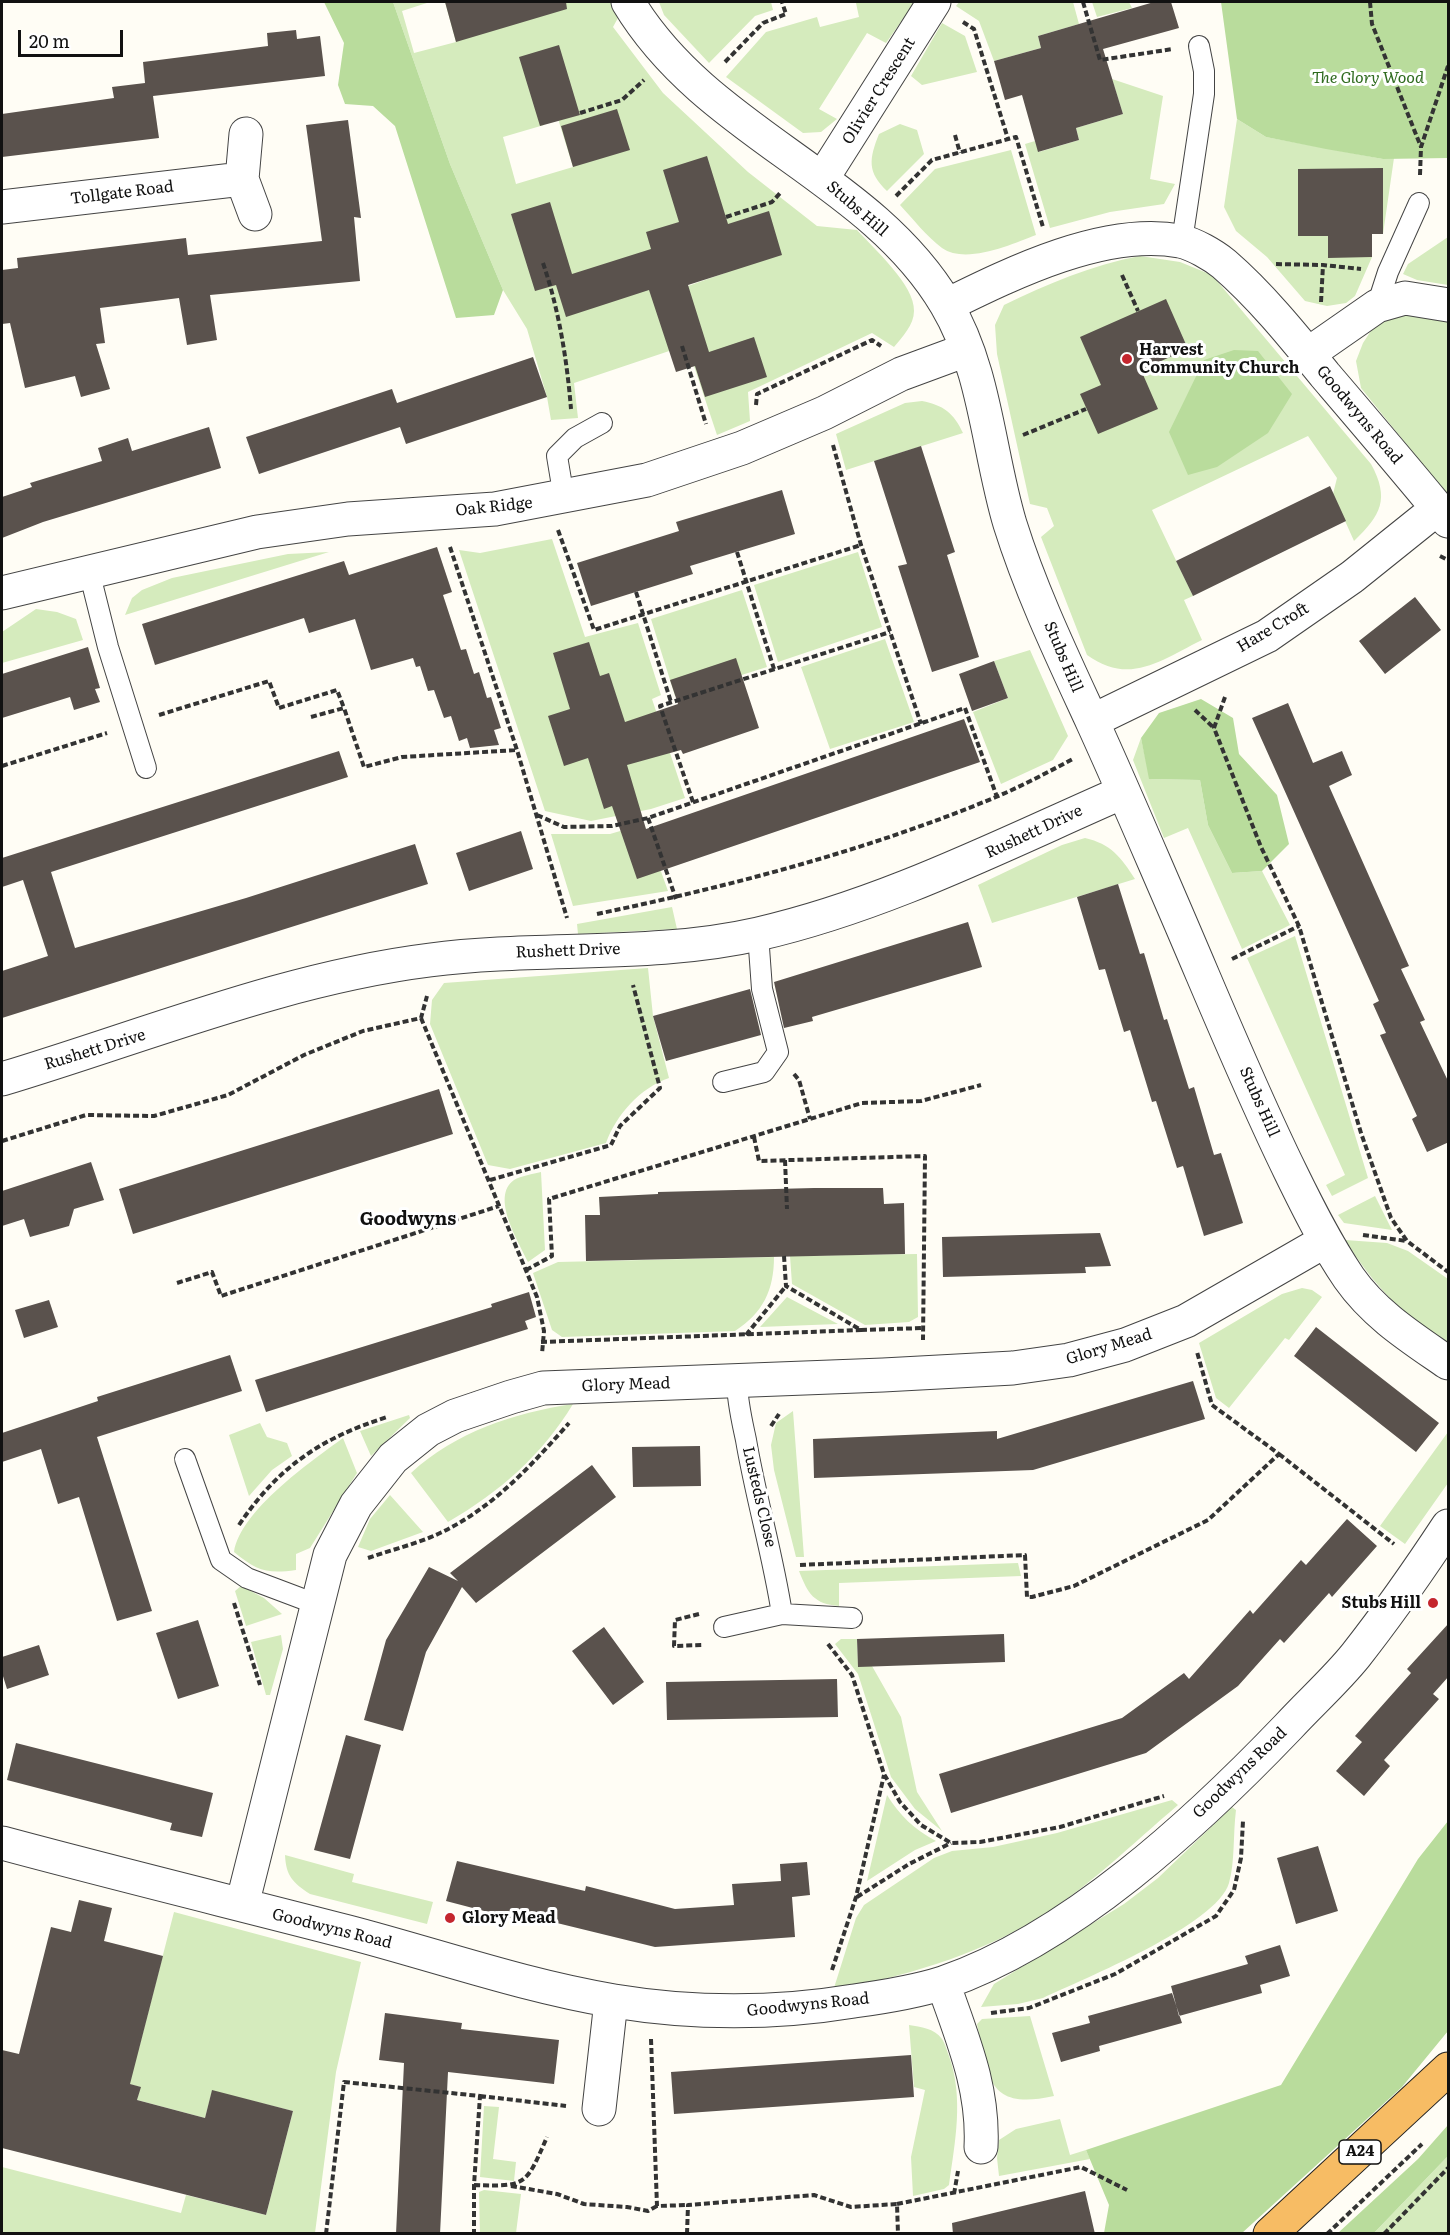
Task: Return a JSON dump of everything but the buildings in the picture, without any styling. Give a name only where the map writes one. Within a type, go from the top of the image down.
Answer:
[{"type":"highway","name":"A24","points":[[1270,2234],[1449,2069]]},
{"type":"street","name":"Stubs Hill","points":[[628,2],[660,49],[692,82],[729,113],[822,179],[872,219],[918,265],[947,305],[966,350],[993,444],[1011,524],[1057,645],[1092,721],[1113,796],[1203,973],[1272,1134],[1325,1241],[1352,1283],[1387,1321],[1449,1363]]},
{"type":"street","name":"Olivier Crescent","points":[[822,179],[934,2]]},
{"type":"street","points":[[246,134],[242,179],[255,214]]},
{"type":"street","name":"Tollgate Road","points":[[2,207],[242,179]]},
{"type":"street","name":"Goodwyns Road","points":[[947,305],[1003,278],[1057,256],[1136,239],[1182,241],[1222,263],[1308,354],[1443,514]]},
{"type":"street","points":[[1308,354],[1377,306],[1405,298],[1449,305]]},
{"type":"street","name":"Oak Ridge","points":[[2,593],[257,532],[348,519],[439,512],[495,510],[558,512],[742,448],[824,413],[901,375],[966,350]]},
{"type":"street","name":"Hare Croft","points":[[1092,721],[1267,636],[1443,514]]},
{"type":"street","name":"Rushett Drive","points":[[2,1079],[303,984],[429,960],[629,949],[758,934],[850,906],[973,860],[1113,796]]},
{"type":"street","name":"Glory Mead","points":[[242,1905],[330,1555],[351,1515],[393,1458],[428,1430],[455,1416],[543,1388],[883,1375],[1047,1363],[1125,1345],[1186,1321],[1325,1241]]},
{"type":"street","name":"Goodwyns Road","points":[[2,1843],[544,1986],[610,2001],[740,2012],[825,2006],[943,1983],[1013,1951],[1105,1895],[1191,1821],[1268,1748],[1354,1658],[1449,1526]]},
{"type":"street","points":[[943,1983],[966,2040],[977,2082],[983,2117],[981,2147]]},
{"type":"street","points":[[599,2109],[610,2001]]},
{"type":"lane","points":[[1182,241],[1204,94],[1204,71],[1198,46]]},
{"type":"lane","points":[[1377,306],[1388,272],[1419,203]]},
{"type":"lane","points":[[558,512],[557,456],[576,438],[602,423]]},
{"type":"lane","points":[[89,571],[108,647],[146,768]]},
{"type":"lane","points":[[723,1082],[764,1072],[777,1052],[762,988],[758,934]]},
{"type":"lane","name":"Lusteds Close","points":[[737,1381],[737,1395],[750,1463],[775,1566],[782,1614]]},
{"type":"lane","points":[[185,1459],[221,1560],[247,1578],[316,1604]]},
{"type":"lane","points":[[724,1627],[782,1614],[852,1618]]},
{"type":"path","points":[[718,70],[763,23],[786,14],[782,2]]},
{"type":"path","points":[[934,2],[974,29],[1008,139]]},
{"type":"path","points":[[1083,2],[1100,60],[1198,46]]},
{"type":"path","points":[[1370,2],[1372,24],[1421,147],[1449,66]]},
{"type":"path","points":[[580,113],[622,100],[645,78]]},
{"type":"path","points":[[955,135],[960,153]]},
{"type":"path","points":[[889,204],[932,160],[1016,137],[1043,228]]},
{"type":"path","points":[[726,217],[772,202],[782,191]]},
{"type":"path","points":[[543,263],[552,290],[567,365],[576,438]]},
{"type":"path","points":[[1275,264],[1323,265],[1388,272]]},
{"type":"path","points":[[1320,312],[1323,265]]},
{"type":"path","points":[[682,346],[709,434]]},
{"type":"path","points":[[993,444],[1024,435],[1086,409]]},
{"type":"path","points":[[824,413],[861,545],[921,724]]},
{"type":"path","points":[[439,512],[517,750],[567,920]]},
{"type":"path","points":[[558,512],[594,630],[861,545]]},
{"type":"path","points":[[551,532],[558,512]]},
{"type":"path","points":[[737,552],[774,669]]},
{"type":"path","points":[[1436,554],[1449,560]]},
{"type":"path","points":[[636,592],[671,702]]},
{"type":"path","points":[[693,802],[660,706],[890,632]]},
{"type":"path","points":[[148,719],[269,681],[279,708],[337,690],[364,767],[402,757],[517,750]]},
{"type":"path","points":[[1214,728],[1223,698],[1233,692]]},
{"type":"path","points":[[311,717],[344,708]]},
{"type":"path","points":[[537,815],[564,827],[612,826],[648,818],[965,708],[996,797]]},
{"type":"path","points":[[1195,710],[1214,728],[1261,847],[1299,926],[1361,1133],[1391,1218],[1407,1241],[1449,1272]]},
{"type":"path","points":[[2,766],[118,729]]},
{"type":"path","points":[[588,916],[676,899],[790,868],[996,797],[1077,757],[1113,796]]},
{"type":"path","points":[[648,818],[676,899]]},
{"type":"path","points":[[556,922],[578,918]]},
{"type":"path","points":[[1203,973],[1299,926]]},
{"type":"path","points":[[490,1180],[611,1145],[620,1126],[660,1088],[631,977],[629,949]]},
{"type":"path","points":[[429,960],[431,981],[421,1018],[537,1297],[544,1331],[541,1342],[543,1388]]},
{"type":"path","points":[[2,1141],[86,1115],[154,1116],[228,1095],[304,1055],[363,1031],[421,1018]]},
{"type":"path","points":[[777,1052],[799,1080],[810,1119]]},
{"type":"path","points":[[526,1270],[552,1256],[549,1199],[862,1103],[921,1101],[981,1085]]},
{"type":"path","points":[[754,1137],[759,1161],[925,1156],[923,1348]]},
{"type":"path","points":[[785,1160],[787,1209]]},
{"type":"path","points":[[177,1283],[212,1272],[221,1296],[499,1206]]},
{"type":"path","points":[[745,1336],[786,1286],[784,1256]]},
{"type":"path","points":[[786,1286],[861,1330]]},
{"type":"path","points":[[1186,1321],[1212,1405],[1279,1454],[1422,1566]]},
{"type":"path","points":[[541,1342],[924,1328]]},
{"type":"path","points":[[288,1728],[265,1700],[221,1560],[229,1539],[246,1515],[287,1467],[346,1430],[398,1413]]},
{"type":"path","points":[[775,1566],[1025,1555],[1027,1597],[1032,1597],[1074,1586],[1208,1520],[1279,1454]]},
{"type":"path","points":[[705,1613],[675,1620],[674,1646],[710,1645]]},
{"type":"path","points":[[813,1615],[830,1648],[852,1675],[884,1774],[900,1802],[921,1825],[951,1843]]},
{"type":"path","points":[[825,2006],[826,1988],[856,1897],[884,1774]]},
{"type":"path","points":[[856,1897],[909,1864],[951,1843],[980,1842],[1060,1827],[1168,1795]]},
{"type":"path","points":[[955,2016],[1029,2008],[1115,1974],[1216,1916],[1234,1890],[1241,1858],[1244,1817]]},
{"type":"path","points":[[650,2006],[657,2206]]},
{"type":"path","points":[[326,2234],[344,2082],[599,2109]]},
{"type":"path","points":[[474,2234],[474,2185],[480,2096]]},
{"type":"path","points":[[511,2186],[531,2174],[547,2137]]},
{"type":"path","points":[[1327,2234],[1426,2140]]},
{"type":"path","points":[[474,2185],[511,2186],[557,2194],[584,2204],[648,2211],[657,2206],[814,2195],[851,2207],[897,2204],[1081,2167],[1127,2190]]},
{"type":"path","points":[[1384,2234],[1449,2168]]},
{"type":"path","points":[[897,2204],[898,2234]]},
{"type":"path","points":[[687,2234],[688,2205]]},
{"type":"green space","points":[[324,2],[393,2],[450,164],[503,290],[494,315],[456,318],[395,126],[373,106],[345,104],[338,85],[344,43]]},
{"type":"green space","points":[[393,2],[430,2],[402,11],[414,53],[456,42],[445,2],[610,2],[619,16],[613,27],[663,93],[748,172],[817,226],[857,230],[892,268],[908,290],[913,301],[912,321],[894,347],[872,333],[748,392],[750,421],[717,435],[687,345],[574,383],[578,418],[551,420],[547,397],[527,329],[503,290],[450,164]],"holes":[[[555,109],[573,167],[516,184],[503,137],[544,125],[541,113]],[[706,214],[725,273],[688,286],[652,251]]]},
{"type":"green space","points":[[659,2],[771,2],[773,10],[755,16],[709,63],[664,15]]},
{"type":"green space","points":[[915,2],[886,43],[867,33],[819,109],[837,119],[821,132],[803,133],[726,77],[766,32],[817,17],[820,27],[859,17],[856,3]]},
{"type":"green space","points":[[959,2],[1073,2],[1079,24],[1038,36],[1041,48],[994,61],[979,21],[956,6]]},
{"type":"green space","points":[[1092,2],[1129,2],[1132,8],[1097,17]]},
{"type":"green space","name":"The Glory Wood","points":[[1221,2],[1448,2],[1448,158],[1383,159],[1326,149],[1266,137],[1237,119]]},
{"type":"green space","points":[[942,23],[965,36],[977,72],[922,85],[911,76]]},
{"type":"green space","points":[[1112,79],[1163,96],[1150,179],[1175,184],[1164,204],[1110,212],[1050,228],[1025,144],[1035,141],[1039,152],[1079,140],[1076,128],[1123,114]]},
{"type":"green space","points":[[1237,119],[1266,137],[1383,159],[1394,158],[1383,234],[1372,234],[1372,257],[1355,296],[1346,303],[1327,306],[1305,301],[1267,257],[1236,231],[1224,207]]},
{"type":"green space","points":[[900,124],[917,130],[924,154],[887,191],[873,171],[873,151],[879,134]]},
{"type":"green space","points":[[1011,150],[1036,235],[1002,248],[976,254],[952,253],[931,239],[900,205],[935,169]]},
{"type":"green space","points":[[1448,237],[1448,285],[1417,280],[1403,274],[1408,264]]},
{"type":"green space","points":[[1140,256],[1180,262],[1212,275],[1371,464],[1377,476],[1381,497],[1380,506],[1371,523],[1354,541],[1333,494],[1337,478],[1308,436],[1152,510],[1193,596],[1184,600],[1202,640],[1145,667],[1117,669],[1087,655],[1041,537],[1054,526],[1047,508],[1030,504],[997,354],[995,325],[1004,305],[1020,297],[1087,270]]},
{"type":"green space","points":[[1403,313],[1448,317],[1448,496],[1361,388],[1356,361],[1363,343],[1378,320]]},
{"type":"green space","points":[[1234,350],[1258,351],[1292,394],[1268,433],[1217,467],[1188,475],[1169,432],[1204,360]]},
{"type":"green space","points":[[922,401],[947,411],[956,420],[963,433],[846,470],[836,434],[905,403]]},
{"type":"green space","points":[[552,539],[585,637],[638,623],[661,695],[652,699],[685,798],[651,809],[591,821],[545,811],[459,550],[480,553]]},
{"type":"green space","points":[[329,552],[125,615],[132,598],[142,590],[172,578],[288,554]]},
{"type":"green space","points":[[858,552],[882,627],[778,662],[754,585]]},
{"type":"green space","points":[[742,590],[767,667],[675,696],[651,619]]},
{"type":"green space","points":[[36,609],[57,612],[76,619],[83,640],[2,663],[2,632]]},
{"type":"green space","points":[[885,639],[914,722],[830,749],[801,667]]},
{"type":"green space","points":[[1030,650],[1068,736],[1053,760],[1001,784],[973,712],[1008,698],[994,661]]},
{"type":"green space","points":[[1201,699],[1233,718],[1239,754],[1277,795],[1289,844],[1262,871],[1232,873],[1208,825],[1200,780],[1149,779],[1141,738],[1159,713]]},
{"type":"green space","points":[[1141,738],[1150,779],[1200,780],[1208,825],[1232,873],[1262,871],[1290,925],[1242,949],[1188,828],[1164,838],[1133,760]]},
{"type":"green space","points":[[644,824],[668,891],[573,906],[551,834],[610,834]]},
{"type":"green space","points":[[1085,838],[1115,852],[1135,879],[992,923],[978,885],[1062,845]]},
{"type":"green space","points":[[672,907],[677,929],[578,934],[577,924]]},
{"type":"green space","points":[[1295,936],[1368,1178],[1332,1196],[1326,1185],[1345,1175],[1247,958]]},
{"type":"green space","points":[[648,968],[653,1016],[669,1078],[648,1088],[630,1104],[616,1122],[606,1143],[510,1169],[488,1165],[430,1024],[432,1000],[444,983]]},
{"type":"green space","points":[[541,1172],[545,1250],[528,1262],[513,1232],[505,1197],[507,1188],[514,1180]]},
{"type":"green space","points":[[1375,1196],[1392,1230],[1344,1223],[1338,1215]]},
{"type":"green space","points":[[1345,1240],[1387,1243],[1408,1251],[1448,1279],[1448,1343],[1417,1322],[1390,1298]]},
{"type":"green space","points":[[917,1254],[918,1317],[909,1322],[865,1325],[792,1284],[790,1256]]},
{"type":"green space","points":[[774,1257],[772,1280],[765,1300],[753,1316],[735,1331],[562,1337],[552,1330],[533,1273],[558,1262]]},
{"type":"green space","points":[[1302,1288],[1312,1290],[1322,1297],[1289,1340],[1285,1338],[1229,1408],[1216,1398],[1199,1343],[1282,1294]]},
{"type":"green space","points":[[787,1297],[838,1324],[760,1327]]},
{"type":"green space","points":[[573,1404],[534,1456],[502,1485],[448,1522],[411,1473],[447,1446],[486,1426],[529,1413]]},
{"type":"green space","points":[[793,1411],[804,1557],[796,1557],[774,1470],[771,1445],[776,1423]]},
{"type":"green space","points":[[409,1415],[410,1418],[371,1456],[360,1431]]},
{"type":"green space","points":[[260,1423],[267,1437],[287,1443],[292,1456],[272,1470],[249,1496],[229,1435]]},
{"type":"green space","points":[[1448,1432],[1448,1483],[1405,1544],[1380,1526]]},
{"type":"green space","points":[[343,1438],[357,1473],[310,1548],[296,1554],[296,1570],[277,1572],[263,1570],[234,1552],[239,1536],[263,1504],[295,1474]]},
{"type":"green space","points":[[390,1495],[423,1532],[371,1551],[358,1547],[370,1519]]},
{"type":"green space","points":[[1018,1563],[1021,1576],[839,1583],[839,1606],[823,1603],[813,1596],[799,1571]]},
{"type":"green space","points":[[241,1586],[264,1598],[282,1614],[246,1626],[235,1591]]},
{"type":"green space","points":[[281,1635],[283,1649],[270,1695],[266,1695],[251,1642]]},
{"type":"green space","points":[[841,1639],[857,1639],[858,1666],[872,1666],[901,1717],[917,1792],[942,1831],[915,1809],[891,1777],[858,1674],[835,1644]]},
{"type":"green space","points":[[887,1795],[908,1821],[936,1841],[915,1850],[867,1881]]},
{"type":"green space","points":[[1172,1800],[1178,1805],[1091,1880],[1035,1920],[987,1945],[937,1964],[833,1991],[856,1918],[864,1905],[934,1858],[952,1851],[993,1847],[1057,1833]]},
{"type":"green space","points":[[1232,1807],[1236,1810],[1229,1883],[1219,1899],[1200,1916],[1146,1949],[1043,1998],[1018,2004],[981,2007],[994,1984],[1124,1904],[1158,1878]]},
{"type":"green space","points":[[1448,1821],[1448,2031],[1402,2087],[1242,2233],[1104,2233],[1109,2205],[1086,2150],[1281,2085],[1418,1859]]},
{"type":"green space","points":[[285,1855],[354,1874],[352,1882],[433,1902],[427,1924],[310,1894],[289,1874]]},
{"type":"green space","points":[[174,1912],[361,1962],[336,2072],[315,2233],[2,2233],[2,2167],[181,2213],[186,2195],[266,2215],[293,2111],[212,2091],[205,2118],[137,2100],[140,2087],[62,2066],[71,2031],[139,2048]]},
{"type":"green space","points":[[1030,2016],[1054,2096],[1015,2099],[1003,2094],[994,2086],[984,2060],[977,2024],[982,2019]]},
{"type":"green space","points":[[909,2025],[931,2030],[943,2041],[954,2072],[957,2104],[956,2136],[949,2185],[944,2189],[913,2196],[911,2157],[925,2090],[914,2087]]},
{"type":"green space","points":[[484,2106],[499,2107],[493,2159],[516,2162],[514,2181],[480,2177]]},
{"type":"green space","points":[[1060,2119],[1070,2155],[1086,2150],[1090,2159],[999,2176],[997,2158],[999,2140],[1016,2129]]},
{"type":"green space","points":[[1448,2125],[1448,2156],[1374,2233],[1338,2233],[1418,2159]]},
{"type":"green space","points":[[1448,2156],[1448,2233],[1374,2233]]},
{"type":"green space","points":[[484,2190],[521,2194],[516,2233],[480,2233],[479,2192]]},
{"type":"place","name":"Harvest Community Church","points":[[1127,359]]},
{"type":"place","name":"Stubs Hill","points":[[1433,1603]]},
{"type":"place","name":"Glory Mead","points":[[450,1918]]},
{"type":"district","name":"Goodwyns","points":[[408,1220]]}]
